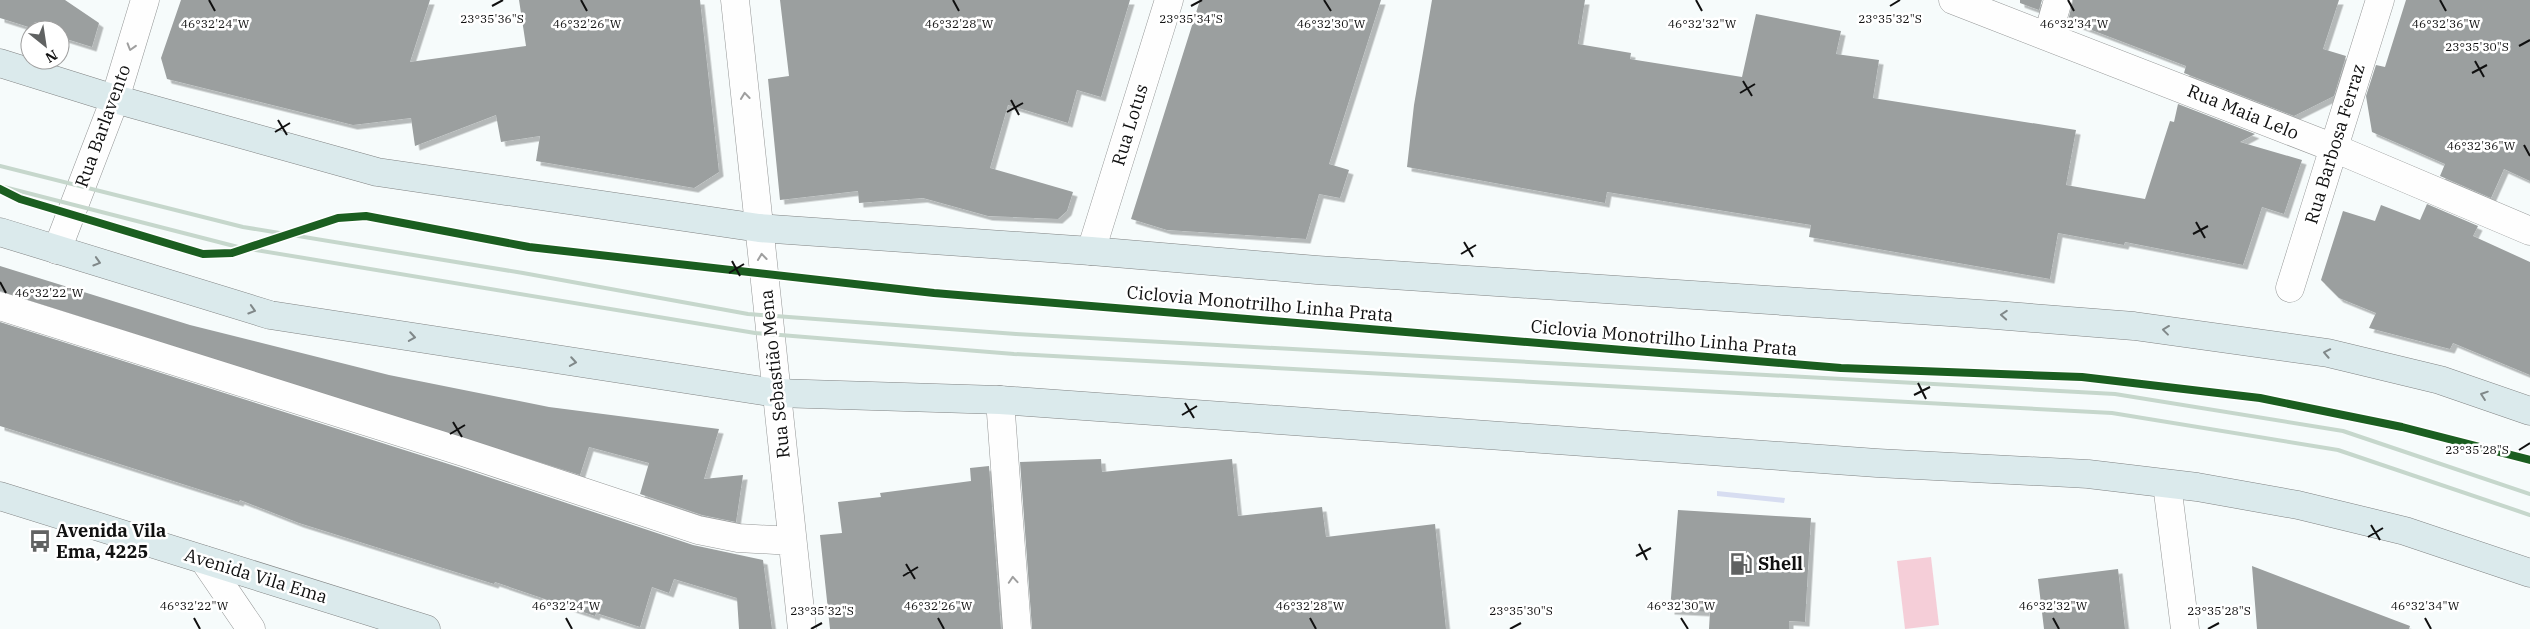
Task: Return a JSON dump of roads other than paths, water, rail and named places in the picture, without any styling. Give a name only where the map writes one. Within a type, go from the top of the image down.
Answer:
[{"type":"main road","points":[[0,63],[115,99],[378,172],[759,228],[1091,251],[1317,270],[1913,309],[2134,326],[2328,353],[2440,380],[2530,411]]},
{"type":"main road","points":[[0,232],[270,315],[776,393],[1000,400],[1877,463],[2088,474],[2167,484],[2298,505],[2405,531],[2530,574]]},
{"type":"main road","name":"Avenida Vila Ema","points":[[0,496],[426,629]]},
{"type":"street","name":"Rua Barlavento","points":[[57,250],[115,99],[145,0]]},
{"type":"street","name":"Rua Sebastião Mena","points":[[735,0],[802,629]]},
{"type":"street","name":"Rua Lotus","points":[[1091,251],[1169,0]]},
{"type":"street","name":"Rua Maia Lelo","points":[[1953,0],[2048,35],[2334,148],[2530,231]]},
{"type":"street","points":[[2048,35],[2058,0]]},
{"type":"street","name":"Rua Barbosa Ferraz","points":[[2290,288],[2380,0]]},
{"type":"street","points":[[0,306],[463,452],[698,530],[738,538],[792,540]]},
{"type":"street","points":[[1000,400],[1017,629]]},
{"type":"street","points":[[2167,484],[2185,629]]},
{"type":"street","points":[[204,560],[251,629]]},
{"type":"railway","points":[[0,166],[243,227],[523,273],[748,314],[1016,334],[2115,394],[2343,431],[2530,494]]},
{"type":"railway","points":[[0,186],[238,247],[755,333],[1014,354],[2112,413],[2338,450],[2530,515]]},
{"type":"place","name":"Avenida Vila Ema, 4225","points":[[40,541]]},
{"type":"place","name":"Shell","points":[[1741,564]]}]
